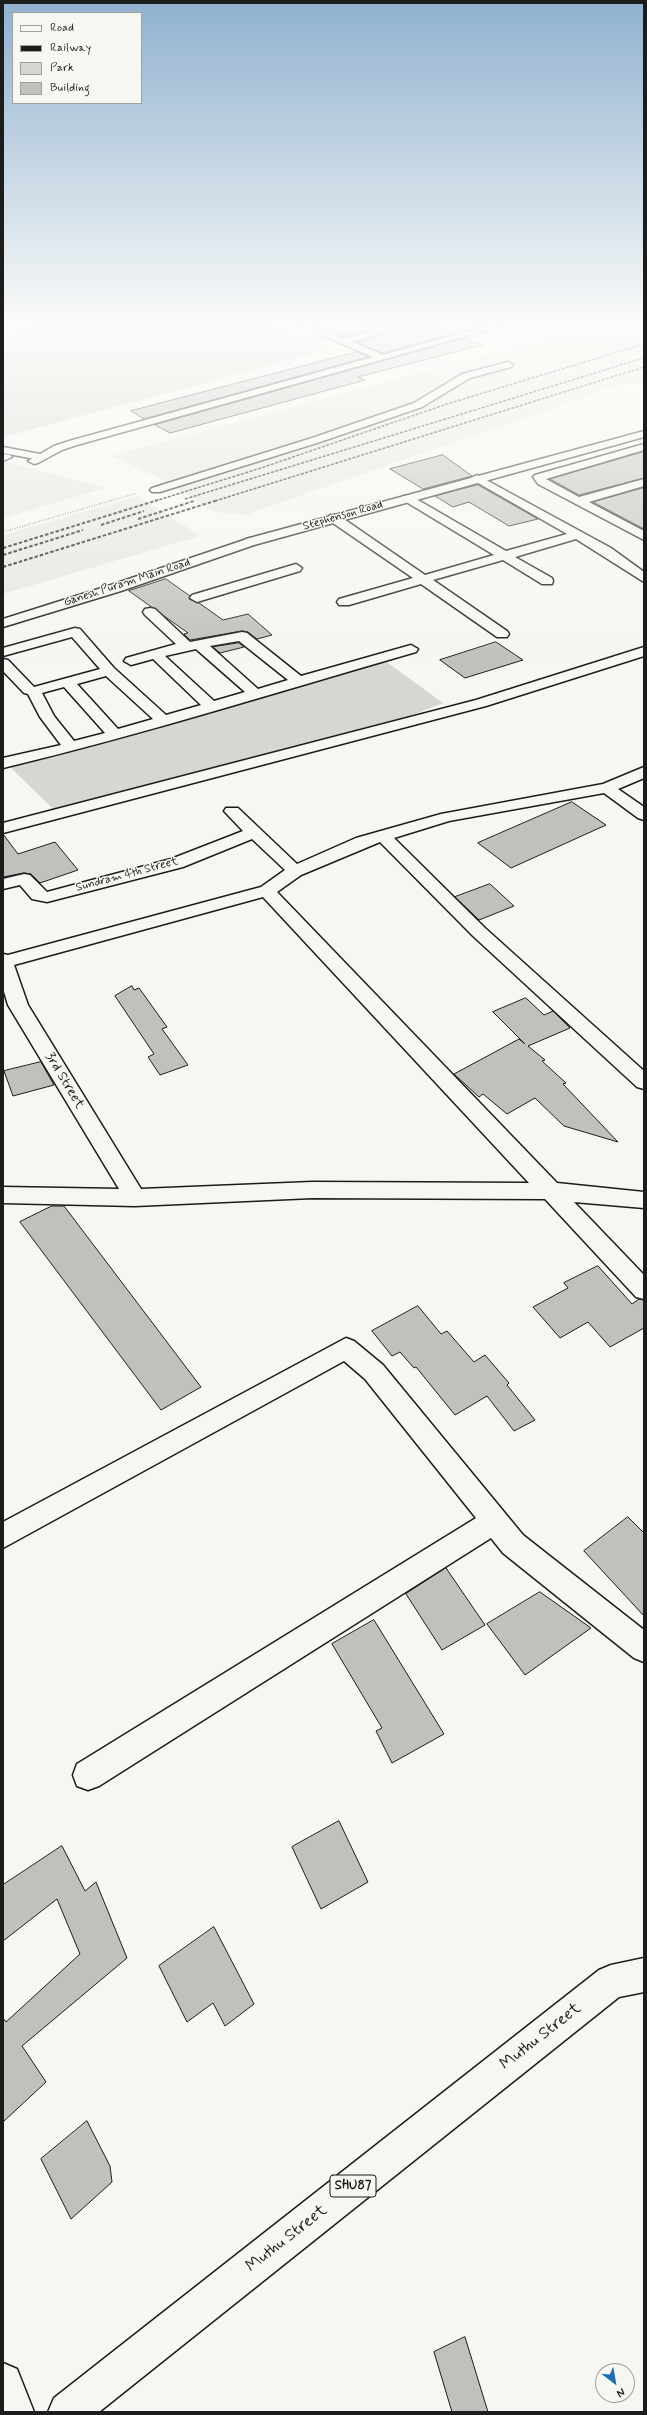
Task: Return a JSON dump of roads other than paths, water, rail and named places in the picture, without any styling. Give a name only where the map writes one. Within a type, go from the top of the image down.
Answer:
[{"type":"street","points":[[4,455],[37,459],[73,443],[89,439]]},
{"type":"street","points":[[156,490],[320,439]]},
{"type":"street","name":"Stephenson Road","points":[[250,542],[478,478],[627,439]]},
{"type":"street","points":[[607,444],[644,461]]},
{"type":"street","points":[[642,533],[542,482],[540,478],[644,447]]},
{"type":"street","points":[[478,478],[576,535],[607,551],[644,578]]},
{"type":"street","points":[[579,501],[640,486]]},
{"type":"street","points":[[407,498],[547,580]]},
{"type":"street","points":[[334,518],[502,634]]},
{"type":"street","points":[[344,602],[503,554],[576,535]]},
{"type":"street","name":"Ganesh Puram Main Road","points":[[3,623],[116,588],[250,542]]},
{"type":"street","points":[[197,598],[296,568]]},
{"type":"street","points":[[150,612],[185,645],[185,647]]},
{"type":"street","points":[[3,652],[75,632],[109,671],[164,721]]},
{"type":"street","points":[[131,661],[185,647],[238,636],[245,637],[299,682]]},
{"type":"street","points":[[200,645],[256,694]]},
{"type":"street","points":[[3,763],[115,735],[411,649]]},
{"type":"street","points":[[3,828],[481,703],[644,651]]},
{"type":"street","points":[[156,655],[212,707]]},
{"type":"street","points":[[3,663],[29,690],[34,691],[109,671]]},
{"type":"street","points":[[68,683],[115,735]]},
{"type":"street","points":[[34,691],[47,717],[71,747]]},
{"type":"street","points":[[4,961],[268,891],[295,871],[362,842],[447,817],[607,788],[644,772]]},
{"type":"street","points":[[607,788],[644,815]]},
{"type":"street","points":[[232,811],[295,871]]},
{"type":"street","name":"Sundram 4th Street","points":[[3,884],[24,880],[38,895],[47,897],[177,863],[255,832]]},
{"type":"street","points":[[383,836],[479,932],[644,1082]]},
{"type":"street","points":[[268,891],[549,1191],[644,1290]]},
{"type":"street","name":"3rd Street","points":[[4,961],[18,1004],[135,1198]]},
{"type":"street","points":[[3,1195],[135,1198],[312,1190],[549,1191],[644,1200]]},
{"type":"street","points":[[3,1536],[346,1348],[374,1372],[513,1544],[644,1648]]},
{"type":"street","points":[[88,1775],[495,1521]]},
{"type":"street","name":"Muthu Street","points":[[68,2412],[611,1982],[644,1975]]},
{"type":"street","points":[[3,2383],[14,2412]]},
{"type":"railway","points":[[155,501],[261,468],[346,439]]},
{"type":"railway","points":[[185,499],[381,439]]},
{"type":"railway","points":[[215,501],[414,439]]},
{"type":"railway","points":[[3,548],[158,500]]},
{"type":"railway","points":[[3,567],[218,500]]},
{"type":"railway","points":[[138,519],[194,501]]},
{"type":"railway","points":[[101,525],[144,511]]},
{"type":"railway","points":[[3,555],[83,530]]}]
